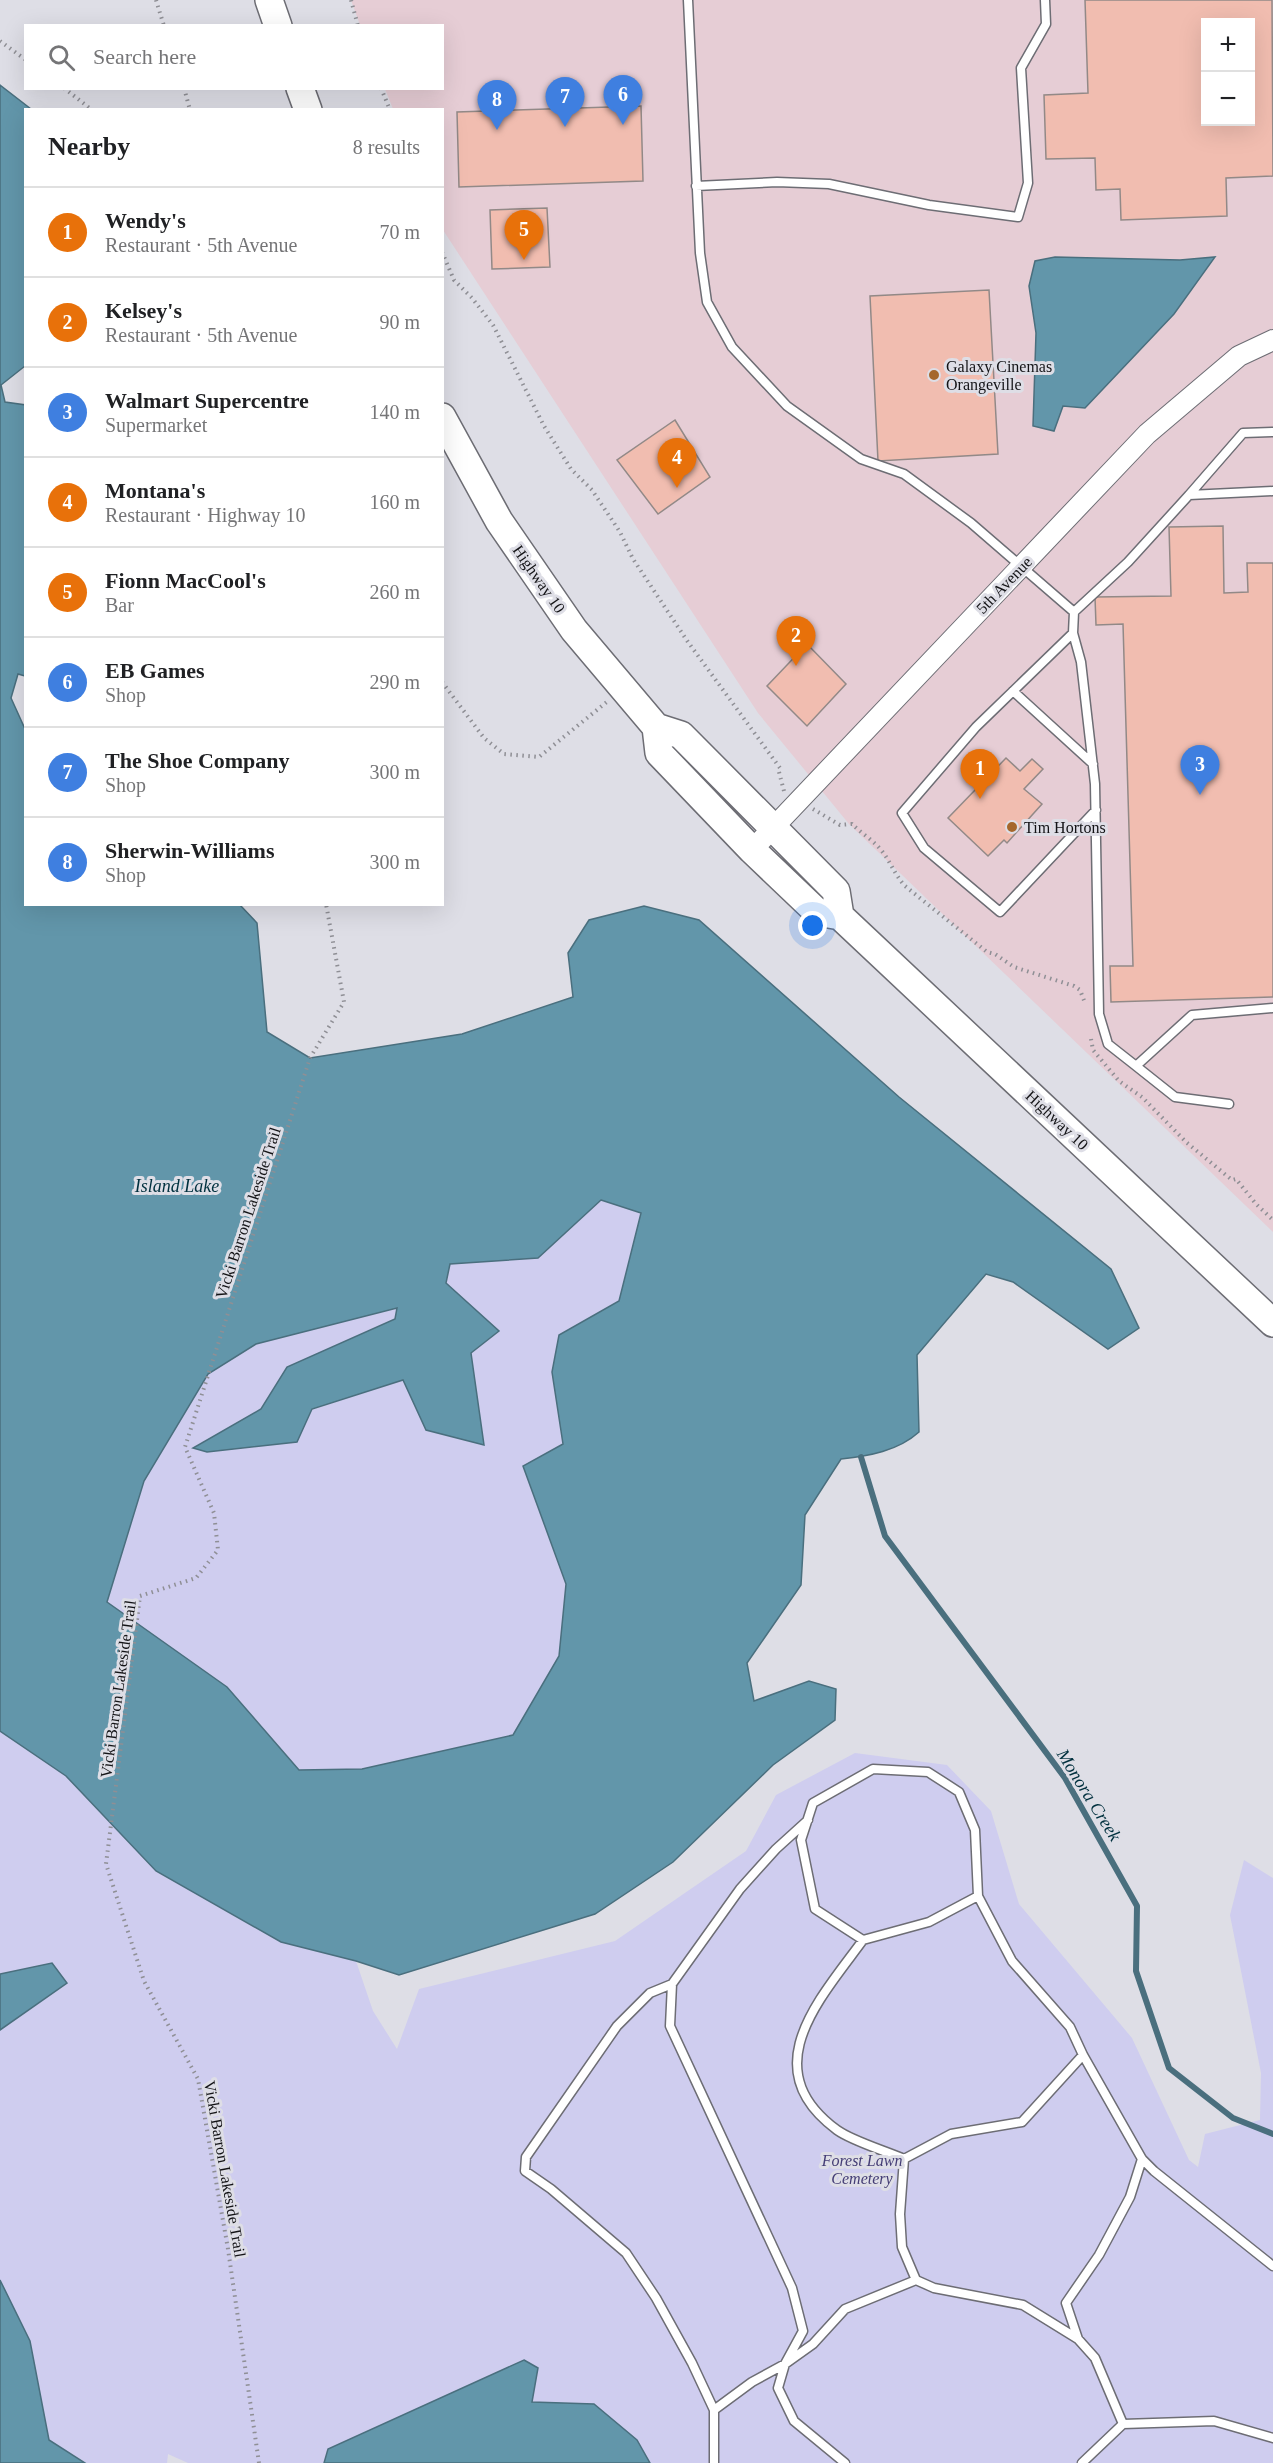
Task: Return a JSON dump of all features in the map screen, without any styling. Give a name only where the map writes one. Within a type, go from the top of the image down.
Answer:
[{"type":"highway","points":[[269,0],[277,24]]},
{"type":"highway","points":[[301,90],[307,108]]},
{"type":"highway","name":"Highway 10","points":[[444,421],[499,521],[574,630],[656,727],[681,735],[836,891],[840,916]]},
{"type":"highway","name":"Highway 10","points":[[656,727],[658,753],[752,850],[817,912],[840,916],[1273,1323]]},
{"type":"street","name":"5th Avenue","points":[[752,850],[1147,434],[1239,356],[1273,340]]},
{"type":"lane","points":[[688,0],[699,253],[707,302],[732,347],[787,406],[861,459],[904,474],[971,523],[1074,612]]},
{"type":"lane","points":[[696,186],[777,182],[829,184],[929,205],[1018,217],[1028,183],[1021,68],[1046,24],[1045,0]]},
{"type":"lane","points":[[1229,1104],[1176,1097],[1108,1044],[1099,1014],[1096,810],[1093,764],[1081,662],[1073,633],[1074,612],[1128,562],[1243,433],[1273,432]]},
{"type":"lane","points":[[1189,495],[1273,490]]},
{"type":"lane","points":[[1073,633],[976,728],[902,813],[924,848],[1000,912],[1096,810]]},
{"type":"lane","points":[[1013,691],[1093,764]]},
{"type":"lane","points":[[1136,1066],[1192,1015],[1273,1008]]},
{"type":"lane","points":[[863,1940],[815,1909],[801,1840],[813,1803],[873,1769],[928,1772],[959,1792],[975,1830],[978,1896],[1012,1961],[1070,2027],[1083,2055],[1142,2159],[1273,2266]]},
{"type":"lane","points":[[714,2463],[714,2410],[666,2316],[626,2253],[551,2189],[525,2171],[526,2157],[617,2026],[650,1993],[672,1984],[740,1889],[776,1848],[808,1819]]},
{"type":"lane","points":[[978,1896],[929,1922],[863,1940],[819,2001],[802,2035],[795,2066],[806,2100],[838,2131],[904,2158],[951,2134],[1022,2122],[1083,2055]]},
{"type":"lane","points":[[672,1984],[670,2026],[792,2288],[803,2331],[785,2364],[778,2388],[794,2421],[845,2463]]},
{"type":"lane","points":[[904,2158],[900,2214],[902,2247],[916,2280],[933,2288],[1023,2305],[1078,2339],[1095,2358],[1124,2424]]},
{"type":"lane","points":[[1078,2339],[1066,2303],[1099,2255],[1130,2197],[1142,2159]]},
{"type":"lane","points":[[714,2410],[752,2382],[785,2364],[813,2344],[845,2309],[916,2280]]},
{"type":"lane","points":[[1082,2463],[1124,2424],[1214,2421],[1273,2438]]},
{"type":"path","points":[[156,0],[163,24]]},
{"type":"path","points":[[351,0],[357,24]]},
{"type":"path","points":[[0,41],[24,59]]},
{"type":"path","points":[[67,90],[89,108]]},
{"type":"path","points":[[185,90],[189,108]]},
{"type":"path","points":[[382,90],[389,108]]},
{"type":"path","points":[[444,685],[484,738],[504,754],[539,757],[622,689]]},
{"type":"path","name":"Vicki Barron Lakeside Trail","points":[[259,2463],[228,2249],[198,2079],[144,1981],[106,1864],[140,1596],[196,1578],[218,1550],[214,1513],[185,1448],[310,1058],[344,1002],[326,906]]},
{"type":"shaded area","points":[[351,0],[1273,0],[1273,1232],[849,824],[758,713],[444,232],[444,108],[393,108],[385,90],[444,90],[444,24],[360,24]]},
{"type":"green space","points":[[601,1200],[641,1213],[619,1301],[559,1335],[552,1372],[563,1444],[523,1466],[566,1584],[559,1656],[513,1735],[362,1769],[299,1770],[227,1687],[106,1602],[144,1481],[208,1374],[256,1344],[398,1308],[395,1319],[287,1367],[261,1409],[194,1448],[403,1380],[426,1430],[484,1444],[471,1353],[499,1331],[446,1283],[450,1263],[538,1258]]},
{"type":"green space","name":"Forest Lawn Cemetery","points":[[0,1731],[66,1776],[156,1871],[281,1942],[356,1961],[373,2011],[397,2049],[419,1989],[615,1941],[746,1851],[776,1795],[855,1753],[947,1765],[991,1811],[1019,1904],[1132,2038],[1189,2160],[1198,2167],[1205,2134],[1260,2120],[1261,2073],[1230,1915],[1244,1860],[1273,1878],[1273,2463],[650,2463],[637,2440],[594,2404],[532,2402],[538,2368],[328,2449],[324,2463],[188,2463],[168,2454],[167,2463],[85,2463],[49,2440],[30,2342],[0,2280],[0,2030],[66,1983],[52,1963],[0,1974]]},
{"type":"water","name":"Island Lake","points":[[0,85],[30,108],[24,108],[24,367],[1,385],[5,402],[24,405],[24,676],[18,674],[11,698],[24,727],[24,906],[241,906],[257,923],[267,1032],[310,1058],[462,1034],[573,997],[568,953],[589,920],[644,906],[699,920],[899,1097],[1111,1269],[1139,1328],[1108,1349],[1013,1282],[986,1274],[917,1355],[919,1432],[892,1448],[841,1459],[805,1515],[801,1585],[747,1663],[754,1701],[809,1681],[836,1689],[835,1720],[773,1765],[673,1862],[595,1914],[399,1975],[356,1961],[281,1942],[156,1871],[66,1776],[0,1731]],"holes":[[[601,1200],[641,1213],[619,1301],[559,1335],[552,1372],[563,1444],[523,1466],[566,1584],[559,1656],[513,1735],[362,1769],[299,1770],[227,1687],[107,1602],[144,1481],[208,1374],[256,1344],[397,1308],[395,1319],[287,1367],[261,1409],[193,1448],[207,1452],[297,1442],[312,1409],[403,1380],[426,1430],[484,1445],[471,1353],[499,1331],[446,1283],[450,1264],[538,1258]]]},
{"type":"water","points":[[1055,257],[1180,260],[1215,257],[1174,314],[1085,408],[1063,406],[1054,431],[1033,426],[1036,333],[1029,286],[1035,261]]},
{"type":"water","points":[[52,1963],[67,1983],[0,2030],[0,1974]]},
{"type":"water","points":[[0,2280],[30,2341],[49,2440],[85,2463],[0,2463]]},
{"type":"water","points":[[524,2360],[538,2368],[532,2402],[594,2404],[637,2440],[650,2463],[324,2463],[328,2449]]},
{"type":"building","points":[[1085,0],[1272,0],[1273,176],[1226,178],[1227,216],[1121,220],[1120,189],[1096,190],[1095,158],[1046,159],[1044,95],[1088,93]]},
{"type":"building","points":[[641,106],[643,181],[459,187],[457,112]]},
{"type":"building","points":[[547,208],[550,267],[492,269],[490,210]]},
{"type":"building","name":"Galaxy Cinemas Orangeville","points":[[989,290],[998,454],[878,461],[870,296]]},
{"type":"building","points":[[675,420],[710,477],[658,514],[617,460]]},
{"type":"building","points":[[1223,526],[1224,593],[1248,592],[1247,563],[1273,563],[1273,997],[1111,1002],[1110,966],[1133,966],[1123,624],[1096,625],[1095,597],[1171,596],[1169,527]]},
{"type":"building","points":[[807,644],[846,684],[807,726],[767,686]]},
{"type":"building","points":[[1006,758],[1020,771],[1032,759],[1043,769],[1024,789],[1042,804],[1007,843],[1004,840],[988,856],[948,818]]},
{"type":"waterway","name":"Monora Creek","points":[[861,1457],[885,1536],[1065,1778],[1137,1906],[1136,1971],[1169,2068],[1233,2118],[1273,2134]]},
{"type":"place","name":"EB Games","points":[[623,125]]},
{"type":"place","name":"The Shoe Company","points":[[565,127]]},
{"type":"place","name":"Sherwin-Williams","points":[[497,130]]},
{"type":"place","name":"Fionn MacCool's","points":[[524,260]]},
{"type":"place","name":"Galaxy Cinemas Orangeville","points":[[934,375]]},
{"type":"place","name":"Montana's","points":[[677,488]]},
{"type":"place","name":"Kelsey's","points":[[796,666]]},
{"type":"place","name":"Walmart Supercentre","points":[[1200,795]]},
{"type":"place","name":"Wendy's","points":[[980,799]]},
{"type":"place","name":"Tim Hortons","points":[[1012,827]]}]
